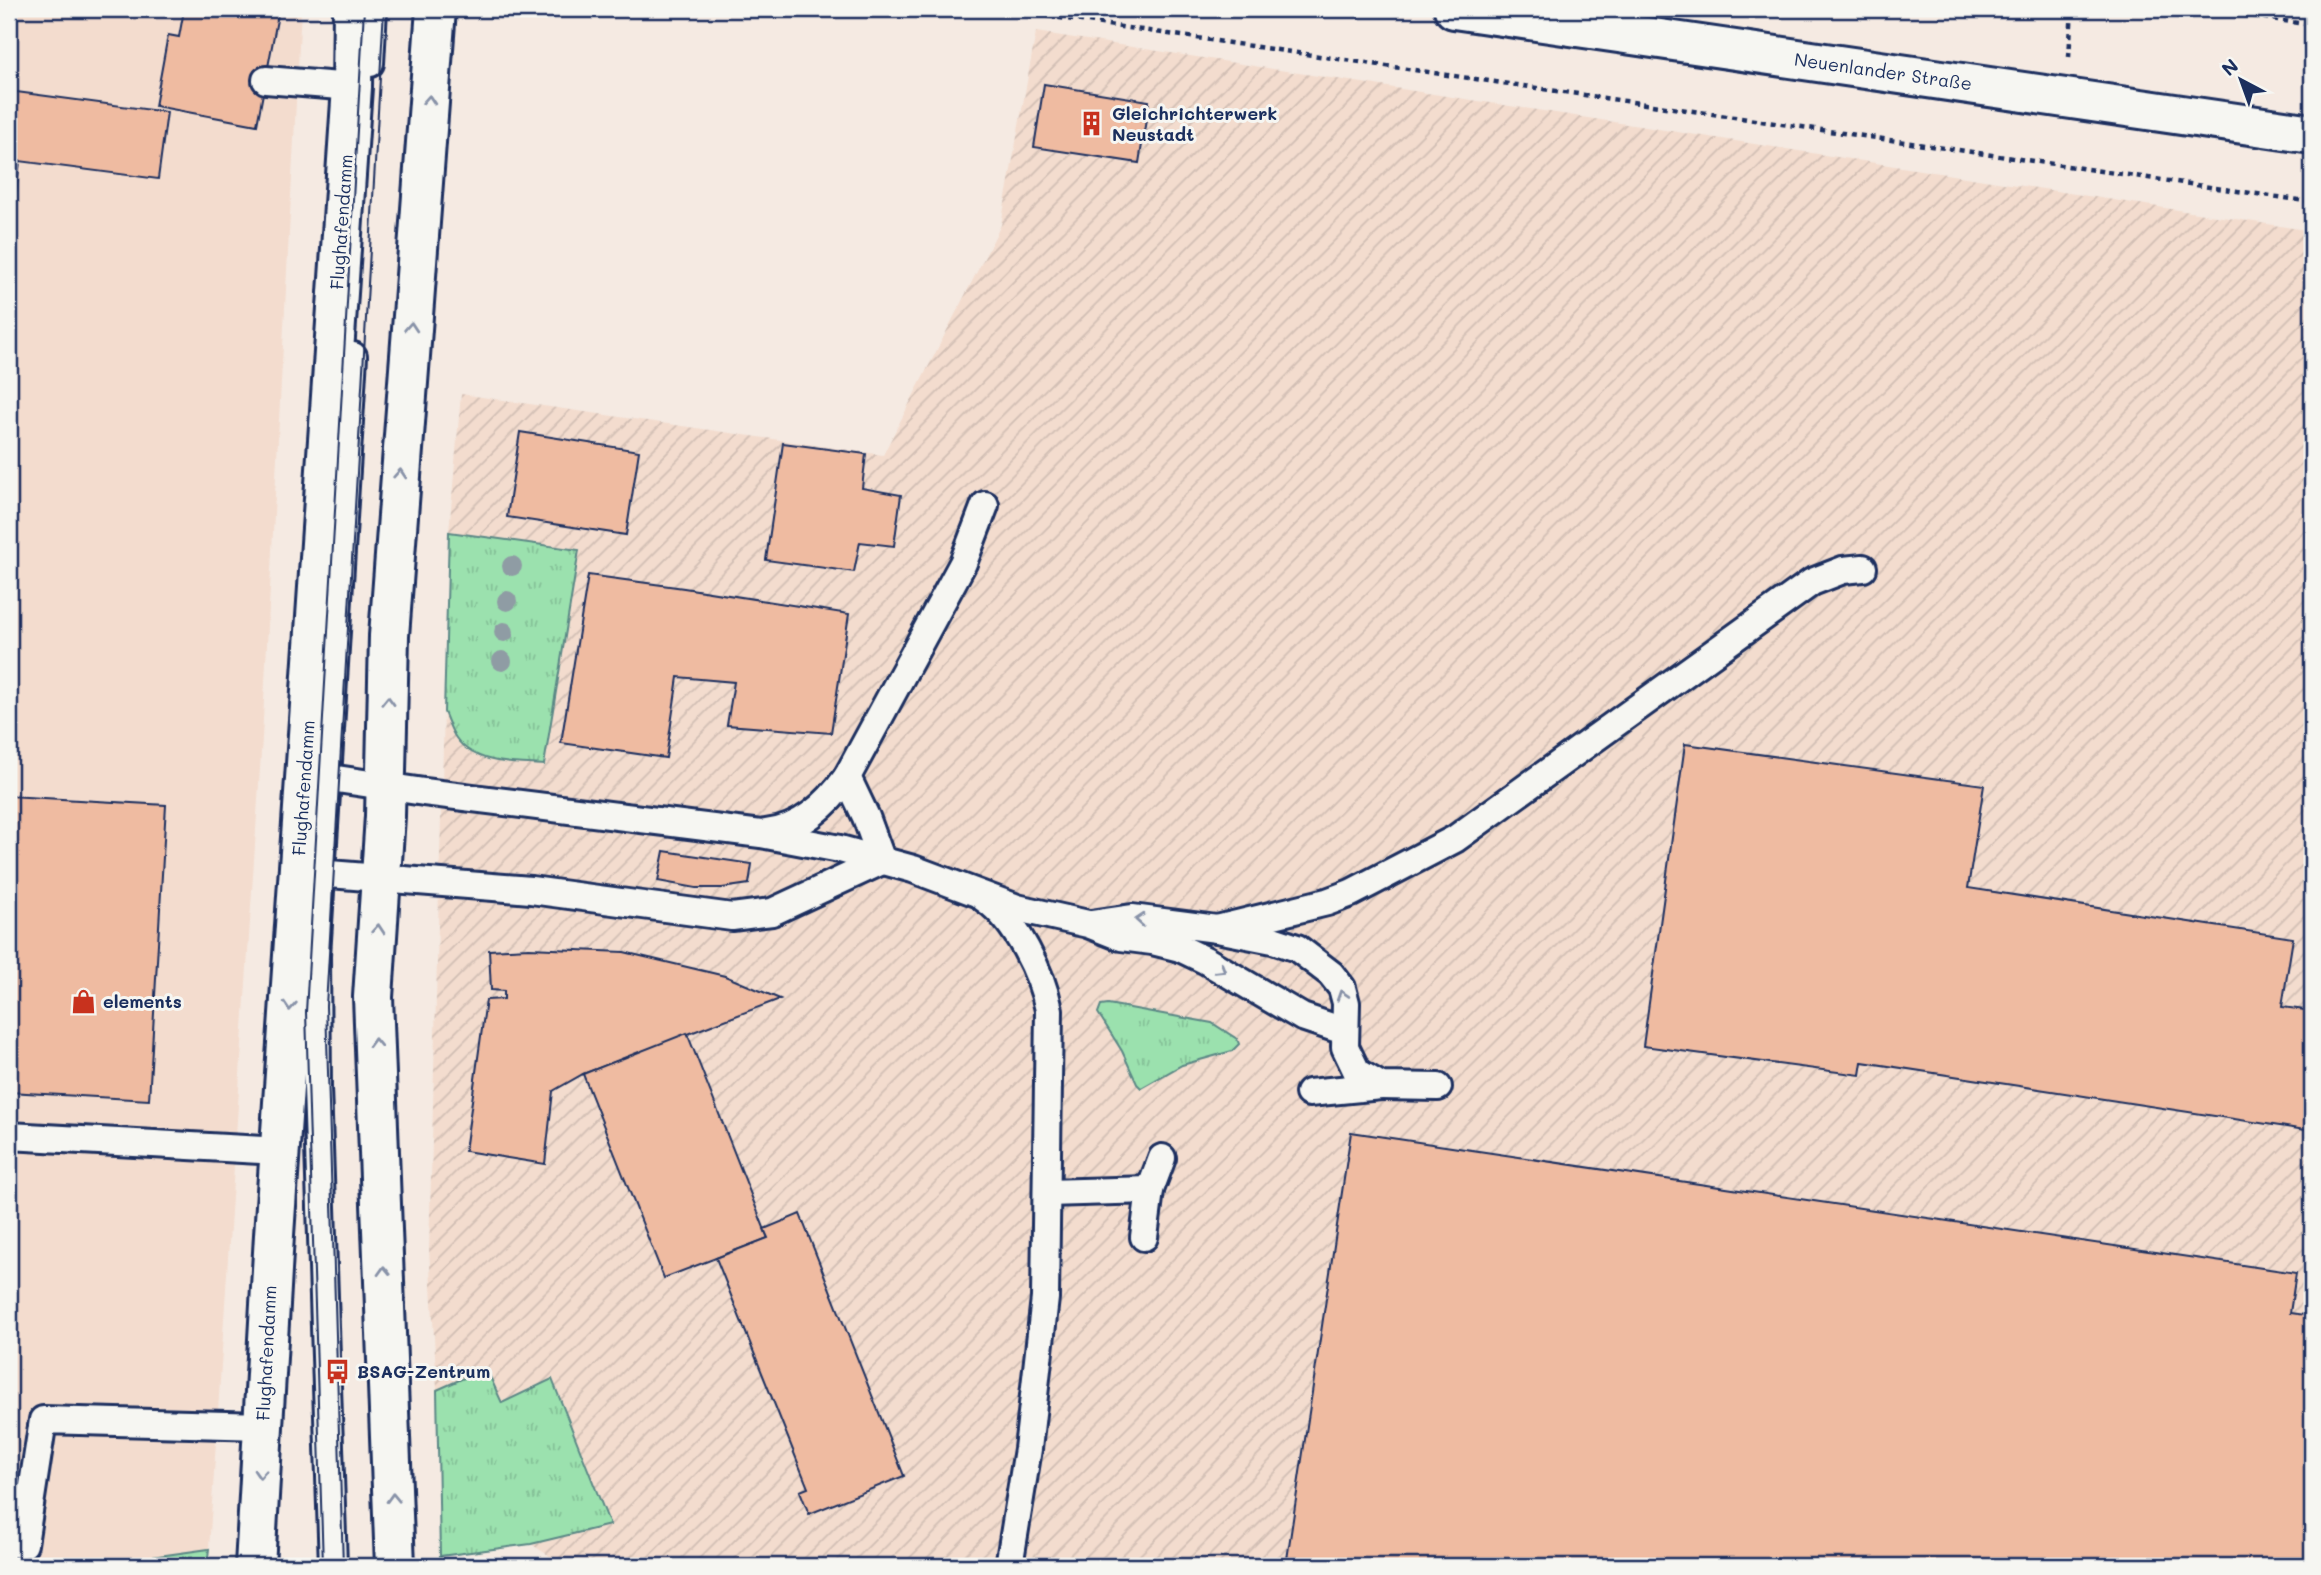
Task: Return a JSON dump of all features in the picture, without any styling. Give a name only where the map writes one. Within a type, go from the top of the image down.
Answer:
[{"type":"main road","name":"Flughafendamm","points":[[255,1566],[280,1151],[310,873],[352,87],[353,9]]},
{"type":"main road","points":[[395,1566],[373,997],[386,785],[389,636],[436,9]]},
{"type":"main road","name":"Neuenlander Straße","points":[[1454,9],[2312,134]]},
{"type":"lane","points":[[373,9],[316,776],[761,834],[841,849],[913,869],[1017,908],[1088,924],[1121,937],[1180,948],[1302,1017],[1335,1028]]},
{"type":"lane","points":[[266,80],[352,87]]},
{"type":"lane","points":[[761,834],[776,832],[802,821],[825,804],[847,777],[963,563],[985,505]]},
{"type":"lane","points":[[1217,929],[1351,894],[1455,839],[1812,582],[1827,575],[1863,568]]},
{"type":"lane","points":[[847,777],[866,817],[882,861]]},
{"type":"lane","points":[[332,1566],[317,1087],[316,956],[310,873],[531,890],[732,917],[772,912],[882,861]]},
{"type":"lane","points":[[974,892],[990,903],[1010,926],[1035,967],[1045,992],[1048,1010],[1045,1298],[1028,1449],[1009,1566]]},
{"type":"lane","points":[[1088,924],[1132,918],[1217,929],[1273,940],[1297,948],[1331,974],[1342,988],[1346,1003],[1347,1055],[1357,1072],[1381,1086]]},
{"type":"lane","points":[[1309,1093],[1381,1086],[1438,1087]]},
{"type":"lane","points":[[9,1136],[280,1151]]},
{"type":"lane","points":[[1144,1237],[1150,1190],[1162,1158]]},
{"type":"lane","points":[[1047,1193],[1150,1190]]},
{"type":"lane","points":[[9,1543],[24,1544],[43,1420],[263,1426]]},
{"type":"path","points":[[999,9],[2312,202]]},
{"type":"path","points":[[2204,9],[2312,25]]},
{"type":"shaded area","points":[[9,9],[301,9],[262,738],[209,1549],[122,1566],[9,1566]]},
{"type":"shaded area","points":[[1036,32],[2312,231],[2312,1566],[565,1566],[531,1544],[440,1556],[437,1390],[429,1249],[449,532],[461,394],[883,455],[1001,225]]},
{"type":"green space","points":[[449,532],[579,550],[544,765],[496,761],[474,753],[456,738],[444,712]]},
{"type":"green space","points":[[1108,1004],[1212,1023],[1237,1039],[1239,1044],[1232,1051],[1182,1065],[1141,1088],[1098,1013],[1101,1005]]},
{"type":"green space","points":[[486,1368],[502,1403],[552,1379],[610,1525],[531,1544],[440,1556],[437,1390]]},
{"type":"green space","points":[[209,1549],[207,1566],[87,1566]]},
{"type":"building","points":[[127,9],[151,9],[151,13]]},
{"type":"building","points":[[178,9],[279,9],[257,125],[155,106],[168,35],[179,37],[184,10]]},
{"type":"building","name":"Gleichrichterwerk Neustadt","points":[[1044,84],[1149,101],[1139,163],[1034,147]]},
{"type":"building","points":[[9,91],[167,112],[158,179],[20,161],[13,217],[9,216]]},
{"type":"building","points":[[520,432],[639,451],[626,535],[507,517]]},
{"type":"building","points":[[783,443],[866,454],[862,488],[901,495],[894,546],[860,542],[854,572],[766,560]]},
{"type":"building","points":[[588,575],[849,614],[831,733],[727,725],[734,682],[678,677],[666,758],[561,743]]},
{"type":"building","points":[[1685,744],[1984,785],[1968,888],[2293,938],[2282,1007],[2312,1011],[2312,1131],[1862,1062],[1860,1075],[1643,1046]]},
{"type":"building","points":[[9,796],[166,805],[149,1100],[9,1092]]},
{"type":"building","points":[[664,851],[752,864],[749,884],[696,888],[658,881]]},
{"type":"building","points":[[529,948],[624,952],[725,976],[780,999],[583,1074],[553,1091],[545,1164],[465,1151],[486,1000],[504,999],[504,991],[491,990],[489,950]]},
{"type":"building","points":[[687,1033],[768,1238],[664,1278],[583,1074]]},
{"type":"building","points":[[1351,1132],[2296,1273],[2290,1313],[2312,1316],[2312,1566],[1286,1566]]},
{"type":"building","points":[[9,1182],[14,1182],[9,1239]]},
{"type":"building","points":[[800,1214],[904,1476],[809,1514],[800,1491],[808,1488],[716,1258],[768,1238],[764,1229]]},
{"type":"tram line","points":[[323,1566],[306,1012],[364,9]]},
{"type":"tram line","points":[[343,1566],[326,1006],[384,9]]},
{"type":"place","name":"Gleichrichterwerk Neustadt","points":[[1092,124]]},
{"type":"place","name":"elements","points":[[83,1002]]},
{"type":"place","name":"BSAG-Zentrum","points":[[337,1372]]}]
